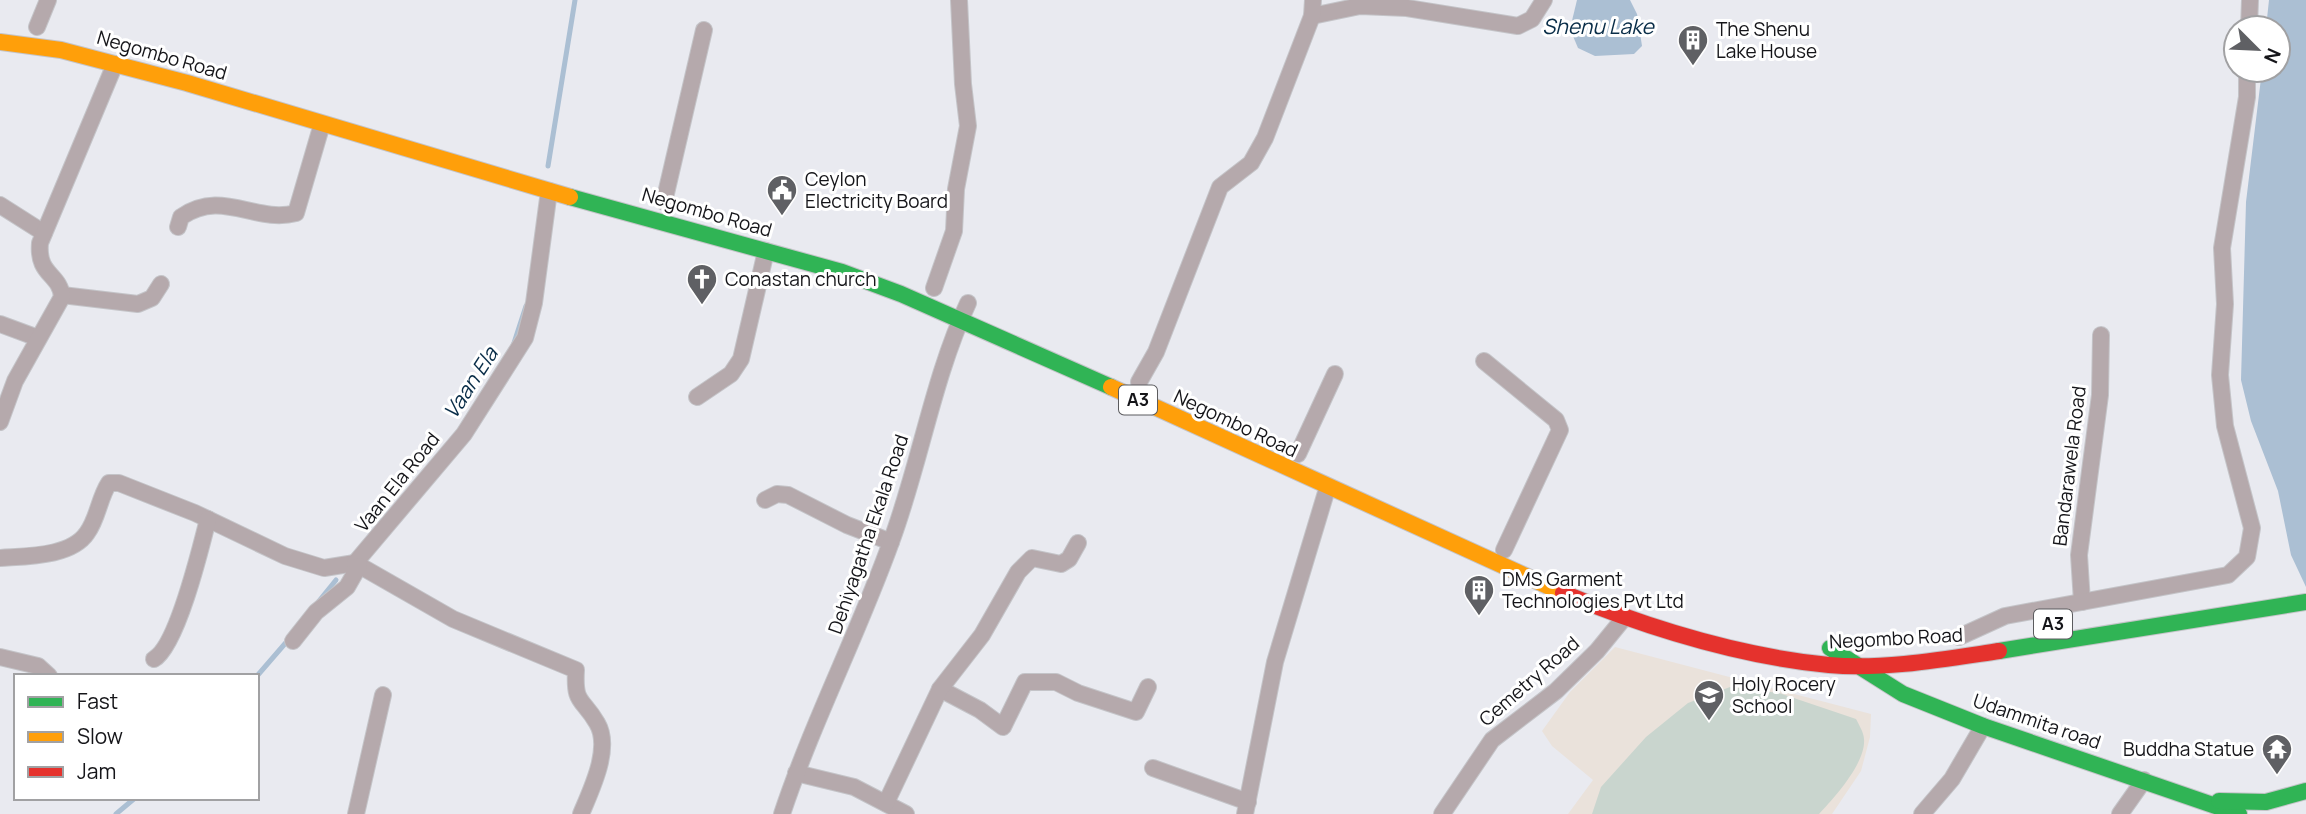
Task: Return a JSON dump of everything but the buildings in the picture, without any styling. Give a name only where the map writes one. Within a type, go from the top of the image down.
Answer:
[{"type":"main road","name":"Negombo Road","points":[[0,42],[61,50],[115,64],[549,191],[842,272],[960,319],[1327,489],[1624,618],[1737,651],[1807,662],[1854,665],[1965,656],[2276,600],[2306,587]]},
{"type":"main road","name":"Negombo Road","points":[[232,79],[378,122]]},
{"type":"main road","name":"Negombo Road","points":[[657,201],[685,209]]},
{"type":"main road","points":[[916,281],[956,298]]},
{"type":"main road","name":"Negombo Road","points":[[1102,365],[1504,550],[1554,570]]},
{"type":"main road","points":[[1604,591],[1696,624],[1778,641]]},
{"type":"main road","name":"Negombo Road","points":[[2138,612],[2276,600],[2306,602]]},
{"type":"main road","name":"Negombo Road","points":[[1952,638],[2055,624]]},
{"type":"main road","name":"Negombo Road","points":[[1824,647],[1854,648]]},
{"type":"main road","name":"Udammita road","points":[[1824,647],[1903,694],[1983,726],[2239,814]]},
{"type":"main road","points":[[2199,800],[2266,802],[2306,791]]},
{"type":"street","points":[[37,28],[48,0]]},
{"type":"street","name":"Dehiyagatha Ekala Road","points":[[782,814],[796,773],[891,542],[960,319],[956,298],[954,231],[956,190],[968,127],[962,84],[959,0]]},
{"type":"street","points":[[1139,382],[1156,352],[1220,187],[1251,163],[1265,138],[1312,8],[1407,8],[1518,26],[1532,19],[1544,0]]},
{"type":"street","points":[[657,201],[704,30]]},
{"type":"street","points":[[0,422],[15,381],[62,295],[61,288],[43,269],[39,257],[44,233],[115,64]]},
{"type":"street","points":[[1952,638],[2005,616],[2228,575],[2247,557],[2252,528],[2225,426],[2220,375],[2225,304],[2222,248],[2247,84]]},
{"type":"street","points":[[178,226],[181,217],[200,206],[232,206],[281,217],[296,213],[323,124]]},
{"type":"street","name":"Vaan Ela Road","points":[[293,641],[316,612],[346,587],[357,564],[464,434],[525,338],[534,303],[549,191]]},
{"type":"street","points":[[0,205],[44,233]]},
{"type":"street","points":[[697,397],[730,374],[741,359],[766,251]]},
{"type":"street","points":[[62,295],[138,304],[152,298],[161,284]]},
{"type":"street","points":[[0,324],[38,338]]},
{"type":"street","name":"Bandarawela Road","points":[[2082,602],[2079,555],[2100,395],[2101,335]]},
{"type":"street","points":[[1484,361],[1556,420],[1560,430],[1504,550]]},
{"type":"street","points":[[1298,454],[1335,374]]},
{"type":"street","points":[[0,558],[64,549],[79,541],[88,533],[109,483],[119,483],[208,519],[285,556],[324,568],[357,564],[453,619],[576,670],[576,698],[599,726],[601,746],[598,767],[581,814]]},
{"type":"street","points":[[1153,768],[1246,808],[1275,662],[1327,489]]},
{"type":"street","points":[[765,500],[777,494],[788,495],[891,542]]},
{"type":"street","points":[[154,659],[167,647],[191,582],[208,519]]},
{"type":"street","points":[[886,803],[940,689],[982,635],[1026,564],[1032,558],[1061,564],[1069,559],[1078,543]]},
{"type":"street","name":"Cemetry Road","points":[[1442,814],[1492,740],[1556,691],[1597,651],[1624,618]]},
{"type":"street","points":[[0,657],[30,663],[47,674]]},
{"type":"street","points":[[940,689],[980,710],[1003,727],[1026,682],[1056,682],[1078,693],[1136,712],[1149,687]]},
{"type":"street","points":[[356,814],[383,695]]},
{"type":"street","points":[[1922,814],[1952,779],[1983,726]]},
{"type":"street","points":[[796,773],[854,787],[906,814]]},
{"type":"street","points":[[2120,814],[2144,780]]},
{"type":"shaded area","name":"Holy Rocery School","points":[[1615,647],[1871,714],[1870,737],[1861,771],[1832,814],[1568,814],[1593,780],[1552,746],[1542,731],[1570,692]]},
{"type":"shaded area","name":"Holy Rocery School","points":[[1730,687],[1779,693],[1856,719],[1864,737],[1860,759],[1848,780],[1819,814],[1592,814],[1601,787],[1646,737],[1688,703]]},
{"type":"water","name":"Shenu Lake","points":[[1577,0],[1630,0],[1637,14],[1642,46],[1634,54],[1595,56],[1578,48],[1570,29]]},
{"type":"water","points":[[2269,0],[2306,0],[2306,587],[2291,555],[2278,491],[2251,421],[2241,380],[2246,202],[2260,84],[2292,84],[2292,14],[2268,14]]},
{"type":"waterway","name":"Vaan Ela","points":[[548,166],[575,0]]},
{"type":"waterway","name":"Vaan Ela","points":[[513,346],[526,306]]},
{"type":"waterway","name":"Vaan Ela","points":[[319,601],[336,580]]},
{"type":"waterway","name":"Vaan Ela","points":[[259,674],[289,639]]},
{"type":"waterway","name":"Vaan Ela","points":[[116,814],[133,800]]},
{"type":"traffic: fast","points":[[570,197],[842,272],[901,294],[1111,387]]},
{"type":"traffic: fast","points":[[1999,651],[2306,602]]},
{"type":"traffic: fast","points":[[1830,648],[1903,694],[1983,726],[2239,814]]},
{"type":"traffic: fast","points":[[2219,801],[2266,802],[2306,791]]},
{"type":"traffic: slow","points":[[0,42],[61,50],[187,83],[570,197]]},
{"type":"traffic: slow","points":[[1111,387],[1563,593]]},
{"type":"traffic: jam","points":[[1563,593],[1627,618],[1693,639],[1795,661],[1871,666],[1999,651]]},
{"type":"place","name":"The Shenu Lake House","points":[[1693,67]]},
{"type":"place","name":"Ceylon Electricity Board","points":[[782,217]]},
{"type":"place","name":"Conastan church","points":[[702,306]]},
{"type":"place","name":"DMS Garment Technologies Pvt Ltd","points":[[1479,617]]},
{"type":"place","name":"Holy Rocery School","points":[[1709,722]]},
{"type":"place","name":"Buddha Statue","points":[[2277,776]]}]
